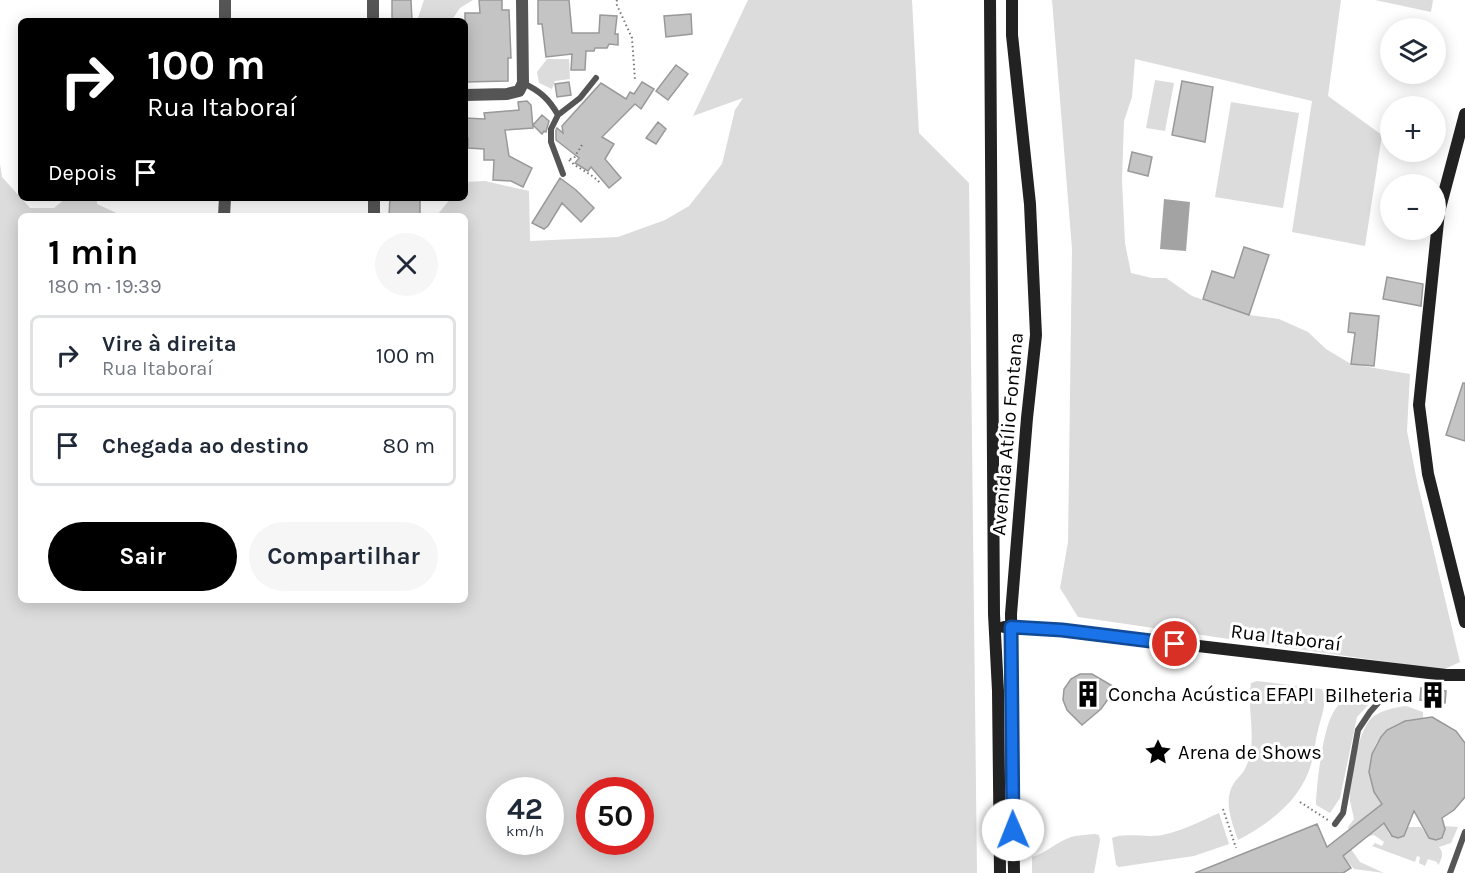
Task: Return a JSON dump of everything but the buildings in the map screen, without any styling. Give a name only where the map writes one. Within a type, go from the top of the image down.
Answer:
[{"type":"main road","name":"Avenida Atílio Fontana","points":[[990,0],[994,627],[998,691],[1000,873]]},
{"type":"main road","name":"Avenida Atílio Fontana","points":[[1012,0],[1012,35],[1030,204],[1036,335],[1027,418],[1011,627],[1014,873]]},
{"type":"main road","points":[[1465,114],[1439,212],[1419,405],[1428,474],[1465,622]]},
{"type":"main road","name":"Rua Itaboraí","points":[[994,627],[1062,630],[1446,675],[1465,675]]},
{"type":"street","points":[[225,0],[225,18]]},
{"type":"street","points":[[373,0],[373,18]]},
{"type":"street","points":[[468,95],[507,94],[521,87],[522,0]]},
{"type":"lane","points":[[563,174],[551,142],[551,129],[558,115],[580,98],[596,78]]},
{"type":"lane","points":[[521,87],[537,90],[550,100],[558,115]]},
{"type":"lane","points":[[1335,824],[1343,813],[1358,730],[1385,695]]},
{"type":"lane","points":[[1450,873],[1465,832]]},
{"type":"path","points":[[617,0],[616,3],[632,38],[635,80]]},
{"type":"path","points":[[582,145],[574,158],[569,160],[593,175],[601,184]]},
{"type":"path","points":[[1300,802],[1335,824]]},
{"type":"path","points":[[1223,809],[1236,848]]},
{"type":"shaded area","points":[[424,0],[473,0],[460,8],[453,18],[418,18]]},
{"type":"shaded area","points":[[748,0],[912,0],[919,133],[969,183],[977,873],[0,873],[0,164],[2,177],[18,195],[18,201],[24,201],[30,208],[54,208],[62,201],[97,201],[97,204],[116,213],[18,213],[18,603],[468,603],[468,213],[439,213],[449,201],[468,201],[468,182],[485,181],[529,191],[530,241],[618,237],[665,220],[689,206],[722,164],[735,110],[743,98],[693,116]]},
{"type":"shaded area","points":[[1052,0],[1341,0],[1328,96],[1380,134],[1380,148],[1365,246],[1292,232],[1312,101],[1135,59],[1132,97],[1124,121],[1122,180],[1125,243],[1131,273],[1152,278],[1166,278],[1192,296],[1249,315],[1279,319],[1308,332],[1326,349],[1351,364],[1410,374],[1407,431],[1460,662],[1443,670],[1078,617],[1060,588],[1068,542],[1072,249]]},
{"type":"shaded area","points":[[1375,0],[1433,0],[1431,12]]},
{"type":"shaded area","points":[[547,59],[569,59],[570,79],[555,81],[552,89],[539,83],[537,72]]},
{"type":"shaded area","points":[[1155,80],[1174,83],[1165,131],[1146,128]]},
{"type":"shaded area","points":[[1231,102],[1299,113],[1283,208],[1215,197]]},
{"type":"shaded area","points":[[1164,199],[1190,202],[1186,251],[1160,249]]},
{"type":"shaded area","points":[[1257,681],[1322,689],[1324,704],[1312,761],[1301,787],[1284,808],[1262,826],[1238,840],[1230,816],[1229,800],[1233,785],[1244,770],[1249,758],[1252,736],[1250,692],[1251,683]]},
{"type":"shaded area","points":[[1354,695],[1368,698],[1370,703],[1357,717],[1340,798],[1330,813],[1316,805],[1323,747],[1328,725],[1335,709],[1343,700]]},
{"type":"shaded area","points":[[1406,706],[1423,712],[1423,718],[1406,720],[1391,727],[1375,746],[1372,756],[1372,780],[1382,804],[1349,830],[1348,827],[1354,819],[1350,801],[1351,781],[1359,742],[1364,731],[1374,716],[1390,709]]},
{"type":"shaded area","points":[[1219,813],[1229,844],[1194,856],[1119,867],[1116,865],[1112,838],[1122,835],[1162,835]]},
{"type":"shaded area","points":[[1394,814],[1387,828],[1389,834],[1395,838],[1404,836],[1408,827],[1421,827],[1429,838],[1436,840],[1444,835],[1444,826],[1458,827],[1451,843],[1439,847],[1442,855],[1438,865],[1437,862],[1428,859],[1425,866],[1419,863],[1420,857],[1417,856],[1415,862],[1372,846],[1375,843],[1382,846],[1384,842],[1374,835],[1366,837]]},
{"type":"shaded area","points":[[1099,835],[1100,840],[1094,873],[1032,873],[1032,857],[1071,837]]},
{"type":"shaded area","points":[[1351,849],[1360,862],[1384,873],[1354,869],[1343,856]]},
{"type":"place","name":"Concha Acústica EFAPI","points":[[1088,694]]},
{"type":"place","name":"Bilheteria","points":[[1433,695]]},
{"type":"place","name":"Arena de Shows","points":[[1158,752]]},
{"type":"route","points":[[1013,830],[1011,627],[1062,630],[1175,644]]}]
